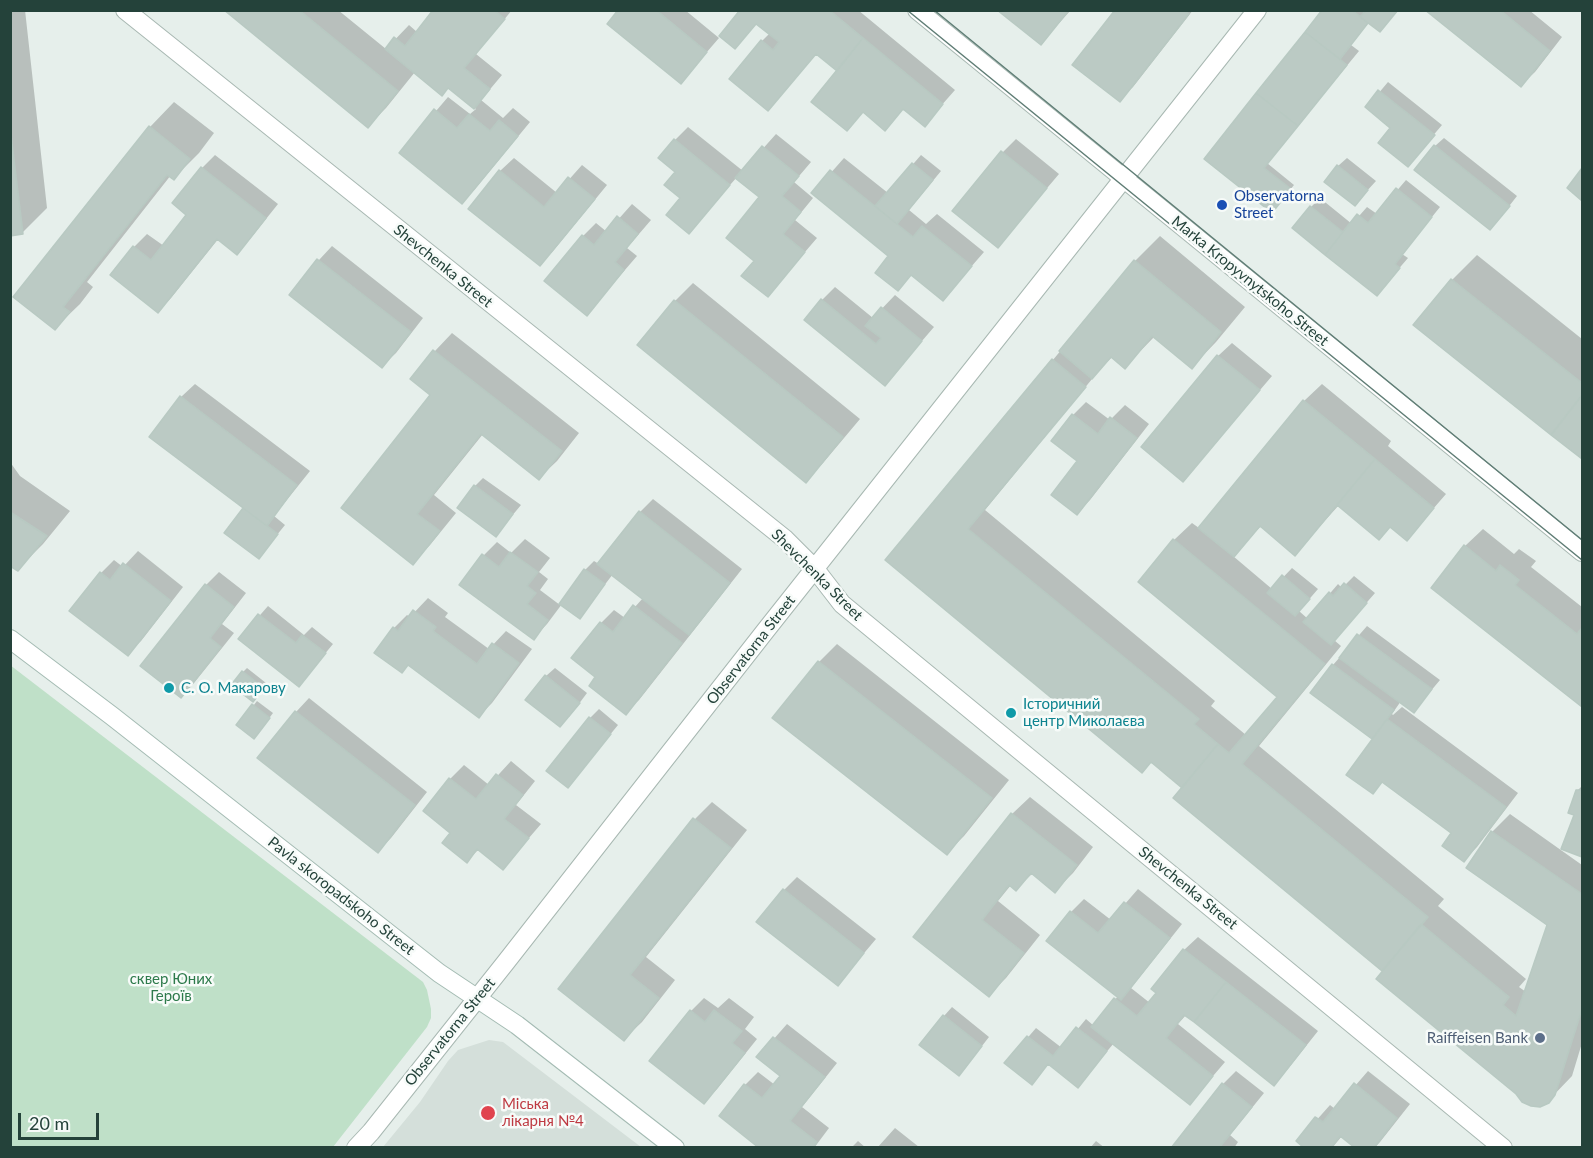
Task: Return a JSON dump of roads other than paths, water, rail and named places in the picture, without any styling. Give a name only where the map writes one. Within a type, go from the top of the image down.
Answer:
[{"type":"street","name":"Shevchenka Street","points":[[125,10],[785,539],[815,569],[842,604],[1503,1148]]},
{"type":"street","name":"Marka Kropyvnytskoho Street","points":[[917,10],[1582,552]]},
{"type":"street","name":"Observatorna Street","points":[[356,1148],[1257,10]]},
{"type":"street","name":"Pavla skoropadskoho Street","points":[[10,639],[122,723],[439,973],[517,1025],[675,1148]]},
{"type":"tram line","points":[[907,10],[1582,560]]},
{"type":"tram line","points":[[934,10],[1582,540]]},
{"type":"place","name":"Observatorna Street","points":[[1222,205]]},
{"type":"place","name":"С. О. Макарову","points":[[169,688]]},
{"type":"place","name":"Історичний центр Миколаєва","points":[[1011,713]]},
{"type":"place","name":"Raiffeisen Bank","points":[[1540,1038]]},
{"type":"place","name":"Міська лікарня №4","points":[[488,1113]]},
{"type":"park label","name":"сквер Юних Героїв","points":[[171,988]]}]
